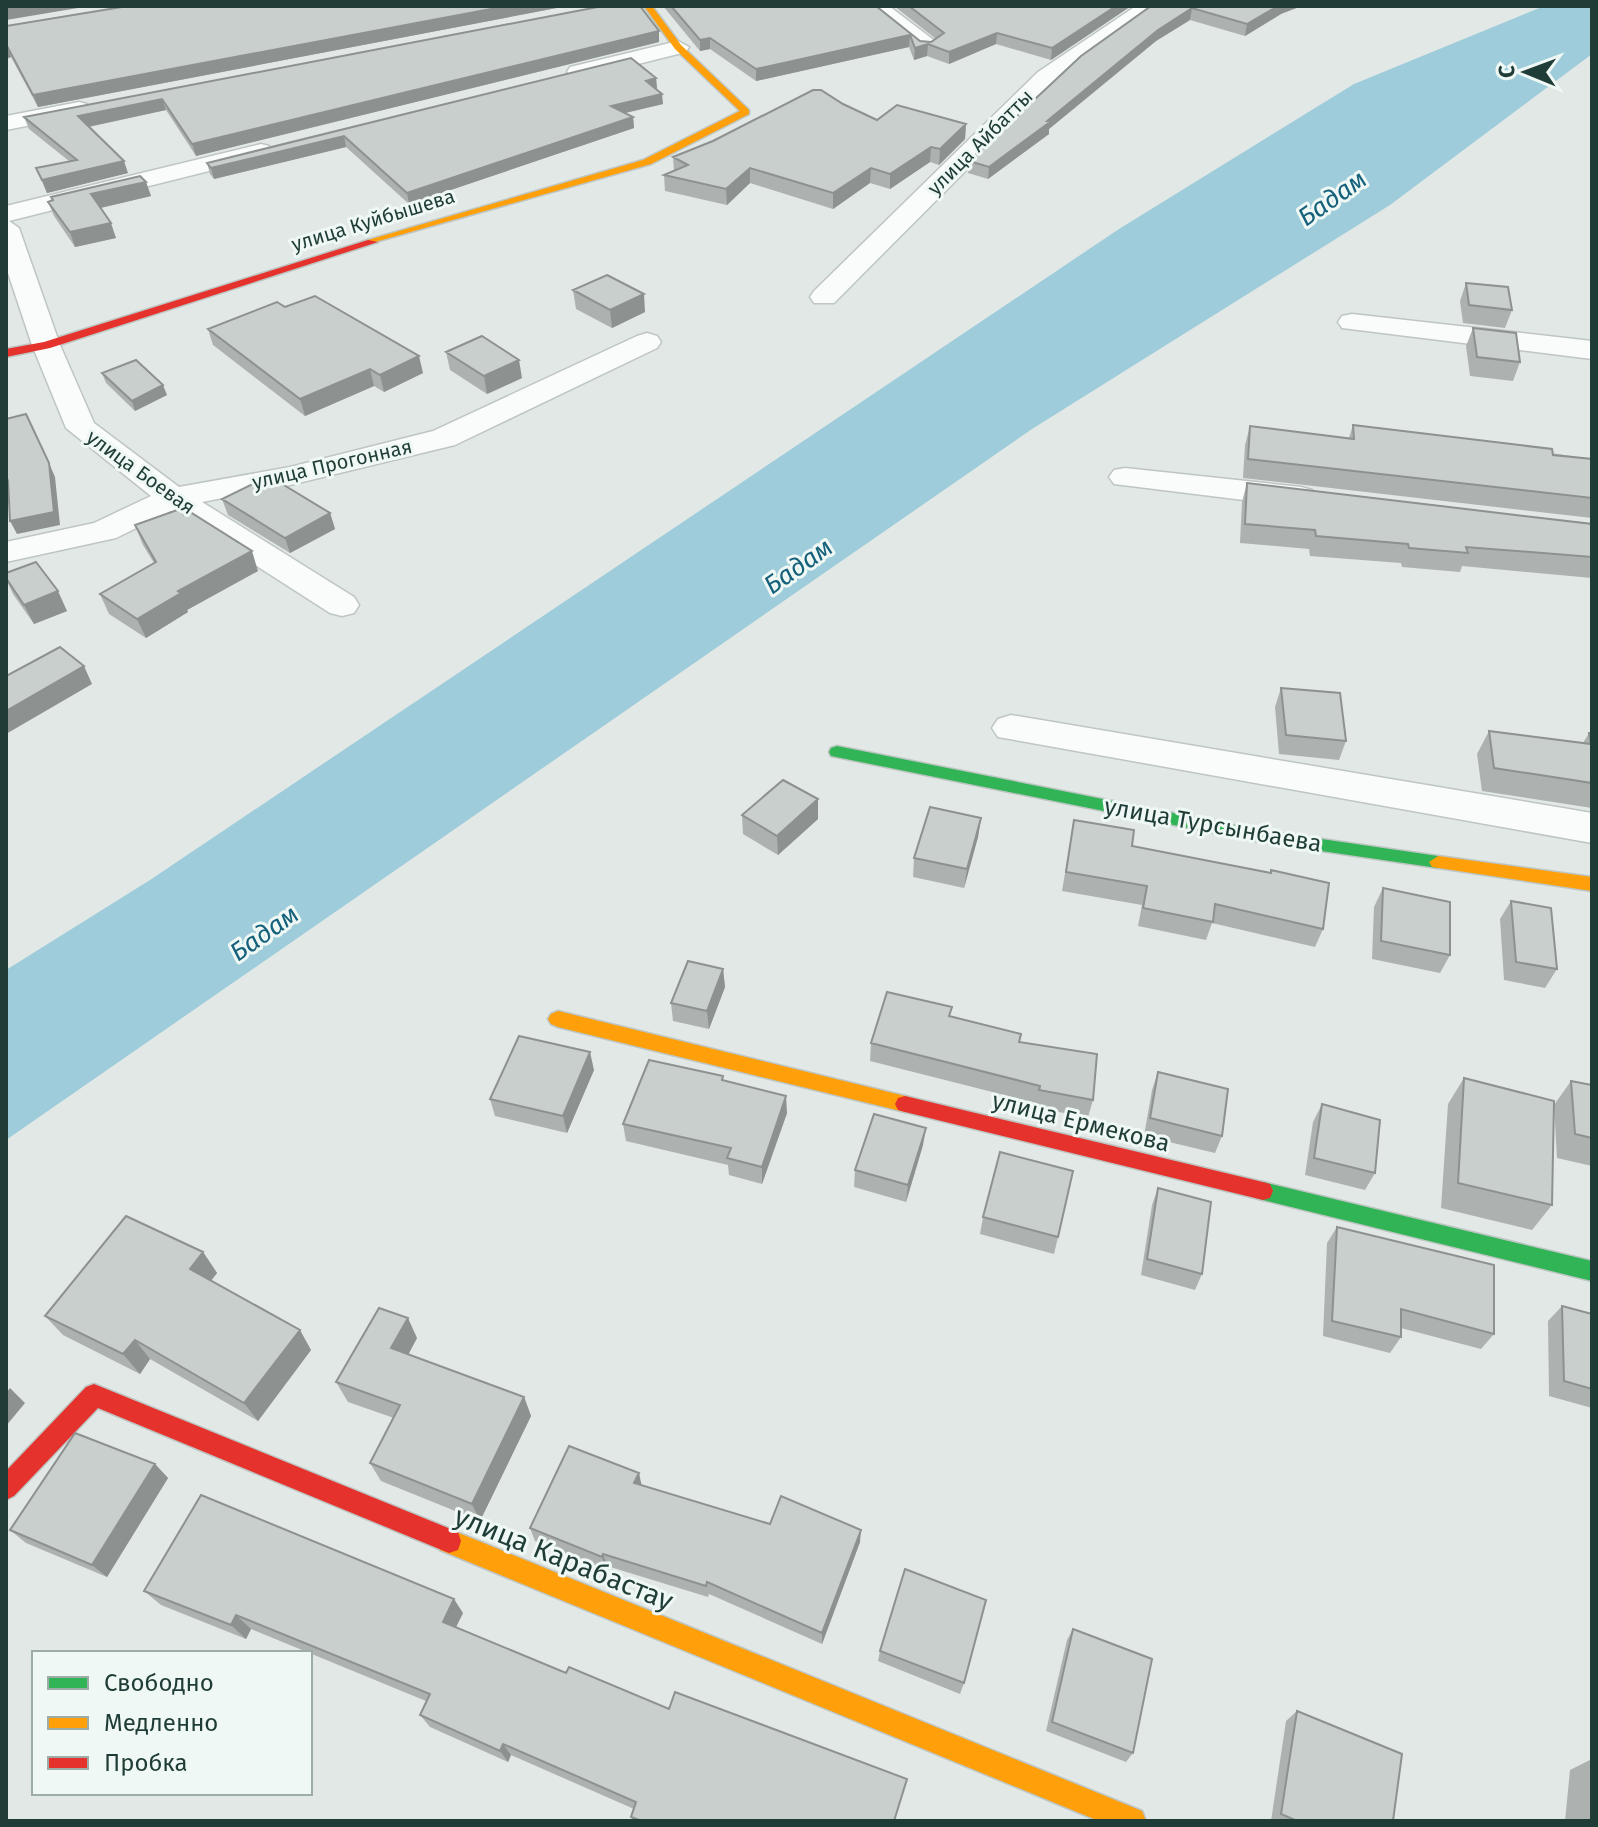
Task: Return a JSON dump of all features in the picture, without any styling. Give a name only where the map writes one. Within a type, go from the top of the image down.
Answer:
[{"type":"street","points":[[556,77],[678,47],[648,6]]},
{"type":"street","points":[[876,6],[929,45]]},
{"type":"street","name":"улица Айбатты","points":[[824,297],[1046,77],[1150,6]]},
{"type":"street","name":"улица Куйбышева","points":[[6,353],[46,345],[374,241],[647,162],[746,112],[678,47]]},
{"type":"street","points":[[6,123],[100,105]]},
{"type":"street","points":[[6,214],[281,146]]},
{"type":"street","name":"улица Боевая","points":[[6,228],[46,345],[81,428],[173,498],[342,605]]},
{"type":"street","points":[[1352,322],[1592,350]]},
{"type":"street","name":"улица Прогонная","points":[[6,552],[104,531],[173,498],[290,476],[444,438],[647,342]]},
{"type":"street","points":[[1125,477],[1328,500]]},
{"type":"street","points":[[1011,728],[1592,828]]},
{"type":"street","name":"улица Турсынбаева","points":[[837,752],[1253,835],[1592,884]]},
{"type":"street","name":"улица Ермекова","points":[[558,1019],[1592,1271]]},
{"type":"street","name":"улица Карабастау","points":[[6,1488],[94,1395],[1132,1821]]},
{"type":"water","name":"Бадам","points":[[1544,6],[1592,6],[1592,54],[1390,205],[1032,429],[6,1140],[6,970],[150,880],[1119,229],[1354,84]]},
{"type":"building","points":[[128,6],[507,6],[33,95],[6,46],[6,26]]},
{"type":"building","points":[[603,6],[640,6],[659,31],[192,144],[162,99],[78,116],[124,161],[42,180],[36,168],[77,160],[24,117]]},
{"type":"building","points":[[671,6],[876,6],[920,41],[931,42],[944,33],[909,6],[1116,6],[1052,48],[997,33],[949,52],[928,44],[915,48],[910,35],[756,69],[710,38],[700,40]]},
{"type":"building","points":[[1151,6],[1278,6],[1247,24],[1192,8],[1158,30],[1047,121],[1050,122],[989,167],[969,161],[1081,56]]},
{"type":"building","points":[[631,58],[656,78],[646,81],[662,94],[611,106],[633,117],[407,193],[344,136],[211,168],[207,163]]},
{"type":"building","points":[[813,90],[821,90],[877,120],[897,105],[966,124],[940,149],[931,147],[890,174],[871,168],[833,193],[750,168],[726,189],[664,175],[688,165],[673,157],[713,141]]},
{"type":"building","points":[[140,176],[146,182],[91,194],[111,223],[70,232],[48,202],[53,200],[51,197]]},
{"type":"building","points":[[607,275],[644,294],[610,310],[573,290]]},
{"type":"building","points":[[1466,283],[1508,287],[1512,310],[1469,305]]},
{"type":"building","points":[[315,296],[419,356],[380,375],[370,369],[300,399],[208,329],[277,302],[285,307]]},
{"type":"building","points":[[1473,328],[1516,333],[1520,362],[1477,357]]},
{"type":"building","points":[[482,336],[519,360],[484,376],[446,352]]},
{"type":"building","points":[[136,360],[163,385],[132,401],[102,373]]},
{"type":"building","points":[[26,414],[49,463],[54,512],[10,521],[6,419]]},
{"type":"building","points":[[1353,425],[1552,449],[1553,455],[1592,459],[1592,498],[1248,459],[1250,426],[1354,439]]},
{"type":"building","points":[[269,476],[330,513],[285,538],[222,499]]},
{"type":"building","points":[[1247,483],[1592,524],[1592,557],[1466,547],[1468,553],[1409,548],[1408,544],[1316,536],[1315,530],[1245,524]]},
{"type":"building","points":[[180,509],[184,515],[190,512],[252,551],[178,591],[181,593],[137,619],[100,594],[156,562],[135,525]]},
{"type":"building","points":[[36,562],[58,591],[24,605],[6,578],[6,573]]},
{"type":"building","points":[[60,647],[84,666],[6,711],[6,676]]},
{"type":"building","points":[[1281,688],[1340,693],[1346,741],[1286,735]]},
{"type":"building","points":[[1489,731],[1591,744],[1589,733],[1592,733],[1592,783],[1494,768]]},
{"type":"building","points":[[783,780],[818,799],[777,836],[742,815]]},
{"type":"building","points":[[930,807],[981,818],[967,869],[914,858]]},
{"type":"building","points":[[1074,820],[1134,830],[1132,846],[1329,883],[1323,929],[1215,904],[1213,922],[1143,908],[1147,886],[1066,872]]},
{"type":"building","points":[[1383,888],[1450,902],[1450,955],[1381,941]]},
{"type":"building","points":[[1511,901],[1551,908],[1557,969],[1516,962]]},
{"type":"building","points":[[688,961],[723,969],[707,1011],[671,1003]]},
{"type":"building","points":[[887,992],[952,1007],[949,1016],[1021,1034],[1019,1042],[1097,1054],[1093,1100],[1039,1090],[1040,1086],[871,1043]]},
{"type":"building","points":[[519,1036],[590,1052],[563,1116],[490,1099]]},
{"type":"building","points":[[649,1060],[723,1076],[722,1080],[786,1096],[762,1167],[727,1158],[731,1148],[623,1124]]},
{"type":"building","points":[[1158,1072],[1228,1089],[1222,1136],[1150,1118]]},
{"type":"building","points":[[1464,1078],[1554,1101],[1552,1205],[1458,1183]]},
{"type":"building","points":[[1571,1081],[1592,1085],[1592,1138],[1575,1134]]},
{"type":"building","points":[[1322,1104],[1380,1120],[1375,1173],[1314,1158]]},
{"type":"building","points":[[874,1114],[926,1128],[908,1185],[855,1170]]},
{"type":"building","points":[[1000,1152],[1073,1171],[1058,1237],[983,1217]]},
{"type":"building","points":[[1158,1188],[1211,1202],[1202,1274],[1147,1259]]},
{"type":"building","points":[[126,1216],[203,1252],[190,1269],[300,1330],[244,1403],[135,1340],[123,1354],[45,1316]]},
{"type":"building","points":[[1337,1227],[1494,1265],[1494,1334],[1401,1309],[1401,1337],[1332,1321]]},
{"type":"building","points":[[1562,1306],[1592,1314],[1592,1389],[1564,1381]]},
{"type":"building","points":[[379,1308],[408,1318],[391,1348],[524,1397],[472,1504],[370,1463],[400,1405],[336,1382]]},
{"type":"building","points":[[75,1433],[155,1464],[92,1565],[10,1530]]},
{"type":"building","points":[[569,1446],[639,1473],[634,1483],[770,1524],[781,1496],[861,1530],[822,1633],[707,1582],[706,1586],[603,1554],[602,1557],[530,1528]]},
{"type":"building","points":[[201,1495],[454,1599],[443,1622],[566,1673],[569,1667],[669,1709],[675,1692],[907,1779],[894,1821],[642,1821],[631,1817],[636,1802],[503,1744],[500,1751],[420,1715],[430,1694],[236,1615],[231,1625],[144,1591]]},
{"type":"building","points":[[905,1569],[986,1600],[964,1683],[880,1651]]},
{"type":"building","points":[[1073,1629],[1152,1659],[1133,1753],[1052,1722]]},
{"type":"building","points":[[1297,1711],[1402,1754],[1393,1821],[1297,1821],[1281,1814]]},
{"type":"traffic: fast","points":[[837,752],[1253,835],[1438,862]]},
{"type":"traffic: fast","points":[[1263,1191],[1592,1271]]},
{"type":"traffic: slow","points":[[372,242],[647,162],[746,112],[678,47],[648,6]]},
{"type":"traffic: slow","points":[[1438,862],[1592,884]]},
{"type":"traffic: slow","points":[[558,1019],[905,1104]]},
{"type":"traffic: slow","points":[[449,1541],[1132,1821]]},
{"type":"traffic: jam","points":[[6,353],[46,345],[372,242]]},
{"type":"traffic: jam","points":[[905,1104],[1263,1191]]},
{"type":"traffic: jam","points":[[6,1488],[94,1395],[449,1541]]}]
